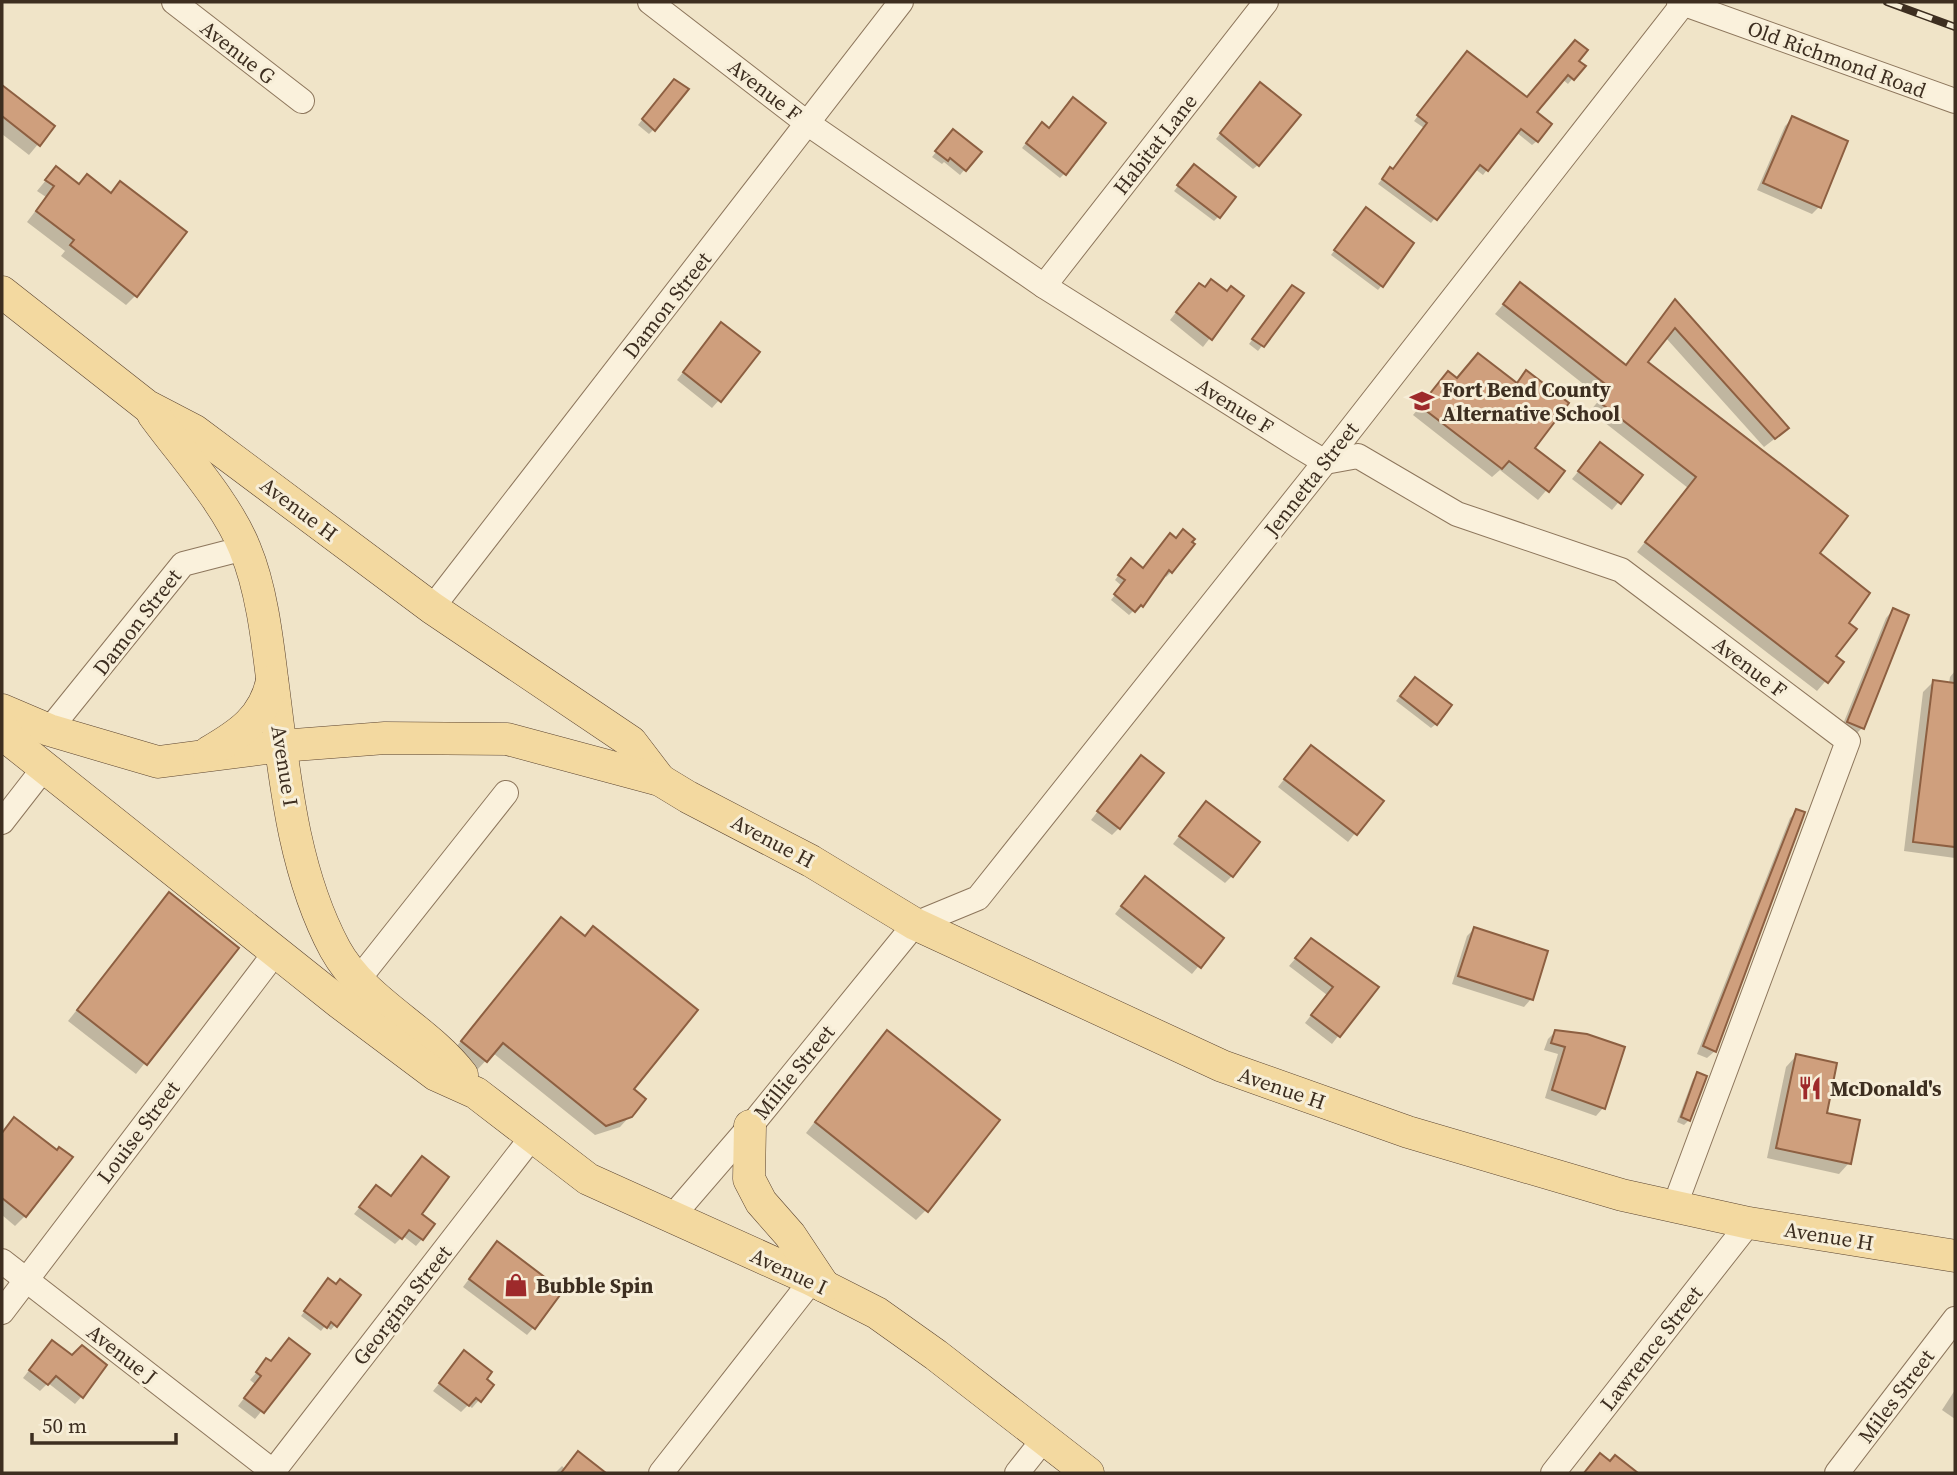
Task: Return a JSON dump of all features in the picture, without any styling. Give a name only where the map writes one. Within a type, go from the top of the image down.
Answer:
[{"type":"main road","name":"Avenue H","points":[[2,292],[147,406],[195,431],[432,608],[631,742],[660,780]]},
{"type":"main road","name":"Avenue I","points":[[147,406],[223,508],[245,548],[264,620],[281,746],[304,877],[336,950],[357,981],[448,1058],[476,1093],[588,1179],[818,1283],[884,1318],[1088,1473]]},
{"type":"main road","points":[[191,758],[207,753],[238,735],[268,700],[272,680]]},
{"type":"main road","name":"Avenue H","points":[[2,710],[49,730],[158,762],[281,746],[385,738],[507,739],[660,780],[811,860],[915,924],[1222,1066],[1408,1132],[1622,1195],[1749,1223],[1955,1256]]},
{"type":"main road","name":"Avenue I","points":[[2,727],[10,740],[169,865],[275,953],[436,1075],[476,1093]]},
{"type":"main road","points":[[275,953],[288,947],[304,948],[332,969],[357,981]]},
{"type":"main road","points":[[750,1126],[749,1178],[761,1202],[790,1235],[818,1283]]},
{"type":"street","name":"Avenue G","points":[[174,2],[302,102]]},
{"type":"street","name":"Avenue F","points":[[650,2],[807,123],[1044,286],[1325,462],[1358,456],[1457,514],[1621,570],[1849,741],[1675,1205]]},
{"type":"street","name":"Damon Street","points":[[432,608],[901,2]]},
{"type":"street","name":"Habitat Lane","points":[[1044,286],[1266,2]]},
{"type":"street","name":"Old Richmond Road","points":[[1681,3],[1955,101]]},
{"type":"street","name":"Jennetta Street","points":[[915,924],[978,898],[1325,462],[1681,3]]},
{"type":"street","name":"Damon Street","points":[[49,730],[183,564],[245,548]]},
{"type":"street","points":[[2,822],[44,768]]},
{"type":"street","points":[[357,981],[506,793]]},
{"type":"street","name":"Millie Street","points":[[671,1218],[915,924]]},
{"type":"street","name":"Louise Street","points":[[2,1312],[275,953]]},
{"type":"street","name":"Georgina Street","points":[[273,1473],[532,1137]]},
{"type":"street","name":"Lawrence Street","points":[[1553,1473],[1749,1223]]},
{"type":"street","name":"Avenue J","points":[[2,1261],[273,1473]]},
{"type":"street","points":[[661,1473],[818,1283]]},
{"type":"street","name":"Miles Street","points":[[1837,1473],[1955,1319]]},
{"type":"street","points":[[1017,1473],[1044,1439]]},
{"type":"building","points":[[1575,40],[1588,50],[1579,61],[1586,66],[1574,80],[1568,75],[1537,112],[1552,124],[1538,142],[1521,129],[1488,171],[1480,165],[1437,220],[1382,179],[1390,167],[1393,169],[1427,123],[1417,115],[1467,51],[1527,97]]},
{"type":"building","points":[[674,79],[689,89],[655,131],[642,119]]},
{"type":"building","points":[[1260,82],[1301,115],[1259,166],[1220,133]]},
{"type":"building","points":[[2,85],[55,126],[40,146],[2,116]]},
{"type":"building","points":[[1073,97],[1106,123],[1066,175],[1026,143],[1042,122],[1049,128]]},
{"type":"building","points":[[1792,116],[1848,141],[1821,208],[1763,183]]},
{"type":"building","points":[[953,129],[982,152],[966,171],[950,158],[948,161],[935,151]]},
{"type":"building","points":[[1194,164],[1236,197],[1220,218],[1177,185]]},
{"type":"building","points":[[56,166],[79,184],[87,174],[111,193],[120,181],[187,232],[137,297],[70,245],[74,240],[36,211],[54,186],[45,180]]},
{"type":"building","points":[[1366,207],[1414,243],[1383,287],[1334,250]]},
{"type":"building","points":[[1211,279],[1227,291],[1231,286],[1244,296],[1212,340],[1176,312],[1199,283],[1205,287]]},
{"type":"building","points":[[1520,282],[1626,365],[1675,299],[1789,428],[1775,439],[1675,328],[1648,362],[1848,516],[1820,553],[1870,593],[1849,623],[1857,629],[1836,656],[1844,662],[1828,683],[1645,542],[1696,477],[1598,401],[1609,387],[1503,304]]},
{"type":"building","points":[[1292,285],[1304,293],[1264,347],[1252,339]]},
{"type":"building","points":[[721,322],[760,352],[721,402],[683,372]]},
{"type":"building","points":[[1478,353],[1517,383],[1526,370],[1569,403],[1535,448],[1565,471],[1549,492],[1509,461],[1502,469],[1420,406],[1448,371],[1457,378]]},
{"type":"building","points":[[1600,442],[1643,475],[1621,504],[1578,471]]},
{"type":"building","points":[[1183,529],[1195,539],[1192,542],[1195,544],[1172,573],[1169,570],[1143,607],[1141,605],[1135,612],[1114,594],[1125,580],[1118,575],[1131,558],[1143,568],[1170,533],[1176,538]]},
{"type":"building","points":[[1893,608],[1909,615],[1864,729],[1847,722]]},
{"type":"building","points":[[1415,677],[1452,705],[1437,725],[1400,696]]},
{"type":"building","points":[[1933,680],[1955,683],[1955,847],[1913,842]]},
{"type":"building","points":[[1311,745],[1384,801],[1357,835],[1284,779]]},
{"type":"building","points":[[1141,755],[1164,773],[1120,829],[1097,811]]},
{"type":"building","points":[[1206,801],[1260,842],[1233,877],[1179,836]]},
{"type":"building","points":[[1796,809],[1805,812],[1716,1052],[1703,1046]]},
{"type":"building","points":[[1145,876],[1224,938],[1201,968],[1121,906]]},
{"type":"building","points":[[169,892],[239,948],[147,1065],[77,1010]]},
{"type":"building","points":[[561,917],[585,936],[593,926],[698,1010],[634,1089],[646,1099],[632,1117],[606,1126],[503,1043],[487,1062],[461,1041]]},
{"type":"building","points":[[1474,927],[1548,951],[1533,1000],[1458,976]]},
{"type":"building","points":[[1311,938],[1379,987],[1340,1037],[1311,1015],[1333,987],[1295,958]]},
{"type":"building","points":[[887,1030],[1000,1120],[928,1212],[815,1122]]},
{"type":"building","points":[[1555,1030],[1587,1034],[1625,1047],[1605,1109],[1552,1090],[1565,1047],[1551,1043]]},
{"type":"building","name":"McDonald's","points":[[1796,1054],[1837,1063],[1827,1113],[1860,1120],[1851,1164],[1776,1148]]},
{"type":"building","points":[[1697,1072],[1707,1076],[1690,1121],[1681,1117]]},
{"type":"building","points":[[14,1117],[57,1150],[59,1147],[73,1157],[26,1217],[2,1198],[2,1133]]},
{"type":"building","points":[[422,1156],[449,1177],[422,1214],[435,1224],[423,1240],[409,1230],[402,1239],[359,1207],[376,1185],[391,1196]]},
{"type":"building","name":"Bubble Spin","points":[[497,1241],[563,1291],[535,1329],[469,1279]]},
{"type":"building","points":[[328,1278],[336,1284],[340,1279],[361,1295],[337,1327],[331,1322],[327,1328],[304,1311]]},
{"type":"building","points":[[289,1338],[310,1354],[264,1413],[244,1398],[261,1376],[256,1372],[266,1358],[271,1361]]},
{"type":"building","points":[[52,1340],[72,1355],[82,1345],[107,1365],[83,1398],[56,1376],[48,1385],[29,1370]]},
{"type":"building","points":[[464,1350],[492,1372],[487,1379],[494,1385],[481,1402],[476,1398],[469,1406],[439,1383]]},
{"type":"building","points":[[578,1451],[606,1473],[561,1473]]},
{"type":"building","points":[[1600,1453],[1610,1461],[1615,1455],[1638,1473],[1584,1473]]},
{"type":"railway","points":[[1887,2],[1955,27]]},
{"type":"place","name":"Fort Bend County Alternative School","points":[[1422,401]]},
{"type":"place","name":"McDonald's","points":[[1810,1088]]},
{"type":"place","name":"Bubble Spin","points":[[516,1285]]}]
